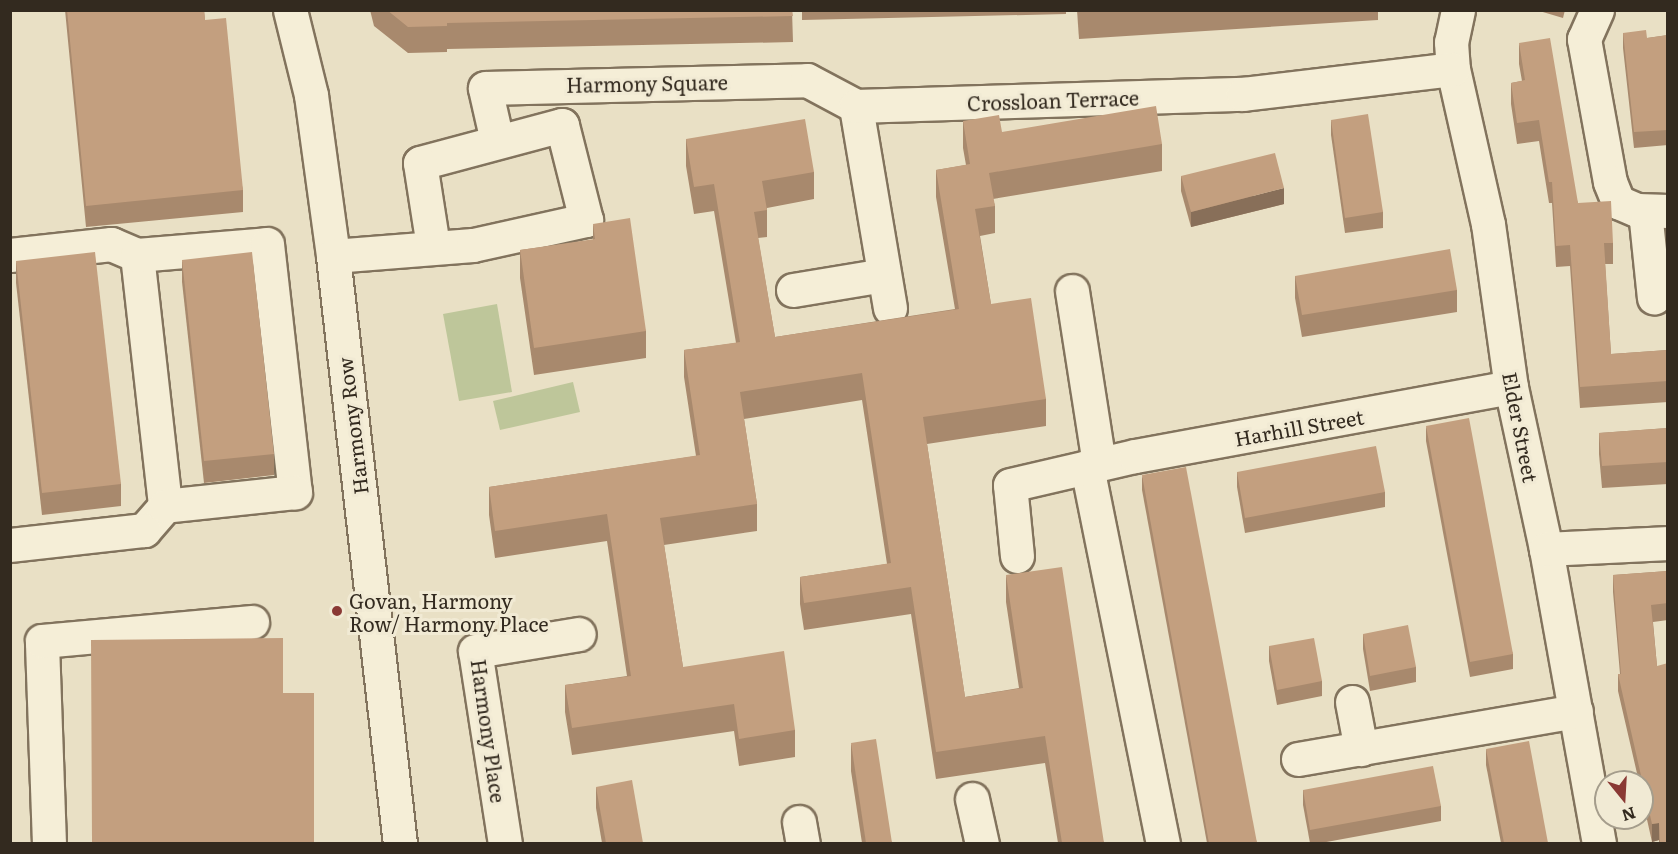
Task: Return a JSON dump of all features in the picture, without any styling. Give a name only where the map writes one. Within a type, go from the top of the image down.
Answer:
[{"type":"street","name":"Harmony Row","points":[[290,10],[311,94],[333,256],[400,843]]},
{"type":"street","name":"Elder Street","points":[[1458,10],[1451,42],[1453,69],[1488,224],[1511,387],[1546,549],[1599,843]]},
{"type":"street","points":[[1597,10],[1584,39],[1610,182],[1618,202],[1656,211],[1654,298]]},
{"type":"street","name":"Crossloan Terrace","points":[[856,106],[1243,94],[1453,69]]},
{"type":"street","name":"Harmony Square","points":[[497,141],[485,88],[807,80],[856,106]]},
{"type":"street","points":[[856,106],[890,308]]},
{"type":"street","name":"Harmony Square","points":[[333,256],[433,246],[473,245],[586,220],[562,125],[420,162],[433,246]]},
{"type":"street","points":[[10,255],[111,244],[137,255],[267,244],[295,492],[165,506],[144,530],[10,545]]},
{"type":"street","points":[[137,255],[165,506]]},
{"type":"street","points":[[793,290],[884,275]]},
{"type":"street","points":[[1072,291],[1093,465],[1163,843]]},
{"type":"street","name":"Harhill Street","points":[[1017,556],[1010,485],[1093,465],[1511,387]]},
{"type":"street","points":[[1546,549],[1668,543]]},
{"type":"street","points":[[49,843],[42,641],[252,622]]},
{"type":"street","name":"Harmony Place","points":[[505,843],[475,651],[579,634]]},
{"type":"street","points":[[1352,702],[1361,749]]},
{"type":"street","points":[[1298,759],[1576,711]]},
{"type":"street","points":[[972,799],[982,843]]},
{"type":"green space","points":[[497,304],[512,392],[459,401],[443,314]]},
{"type":"green space","points":[[573,382],[580,412],[500,430],[493,401]]},
{"type":"building","points":[[67,10],[204,10],[205,20],[226,18],[243,190],[86,206]]},
{"type":"building","points":[[387,10],[792,10],[793,16],[447,23],[447,26],[408,27]]},
{"type":"building","points":[[1646,30],[1647,38],[1668,35],[1668,130],[1634,132],[1623,33]]},
{"type":"building","points":[[1550,38],[1578,203],[1611,201],[1613,243],[1604,243],[1611,354],[1668,350],[1668,381],[1580,387],[1570,245],[1556,246],[1552,182],[1549,182],[1539,120],[1517,123],[1511,83],[1525,80],[1519,43]]},
{"type":"building","points":[[1156,106],[1162,144],[989,173],[995,206],[975,209],[991,304],[1031,298],[1046,399],[923,417],[965,697],[1023,688],[1006,575],[1062,567],[1104,843],[1062,843],[1045,736],[936,752],[911,587],[804,603],[800,577],[891,563],[862,373],[740,392],[757,504],[660,518],[683,667],[784,651],[795,730],[739,739],[734,704],[572,728],[565,685],[631,676],[607,514],[495,531],[489,487],[700,455],[684,350],[740,342],[714,184],[694,187],[686,139],[805,119],[814,172],[762,181],[767,210],[754,212],[775,337],[959,309],[936,170],[970,164],[963,121],[999,115],[1002,132]]},
{"type":"building","points":[[1368,114],[1383,212],[1345,218],[1331,120]]},
{"type":"building","points":[[1275,153],[1284,188],[1191,212],[1181,176]]},
{"type":"building","points":[[630,218],[646,331],[534,348],[520,250],[595,239],[593,224]]},
{"type":"building","points":[[1450,249],[1457,290],[1302,315],[1295,276]]},
{"type":"building","points":[[95,252],[121,484],[42,493],[16,261]]},
{"type":"building","points":[[252,252],[274,454],[204,461],[182,260]]},
{"type":"building","points":[[1469,418],[1513,654],[1470,662],[1426,426]]},
{"type":"building","points":[[1668,428],[1668,462],[1602,466],[1599,433]]},
{"type":"building","points":[[1376,446],[1385,492],[1245,518],[1237,472]]},
{"type":"building","points":[[1186,467],[1257,843],[1209,843],[1142,475]]},
{"type":"building","points":[[1668,571],[1668,603],[1651,605],[1657,666],[1668,663],[1668,843],[1660,843],[1659,823],[1654,824],[1654,770],[1640,770],[1618,674],[1621,674],[1613,575]]},
{"type":"building","points":[[1408,625],[1416,667],[1370,676],[1363,634]]},
{"type":"building","points":[[283,638],[283,693],[314,693],[314,843],[92,843],[91,640]]},
{"type":"building","points":[[1314,638],[1322,681],[1277,690],[1269,646]]},
{"type":"building","points":[[876,739],[892,843],[866,843],[851,743]]},
{"type":"building","points":[[1529,741],[1548,843],[1504,843],[1486,749]]},
{"type":"building","points":[[1433,766],[1441,806],[1310,830],[1303,790]]},
{"type":"building","points":[[632,780],[643,843],[606,843],[596,787]]},
{"type":"place","name":"Govan, Harmony Row/ Harmony Place","points":[[337,611]]}]
